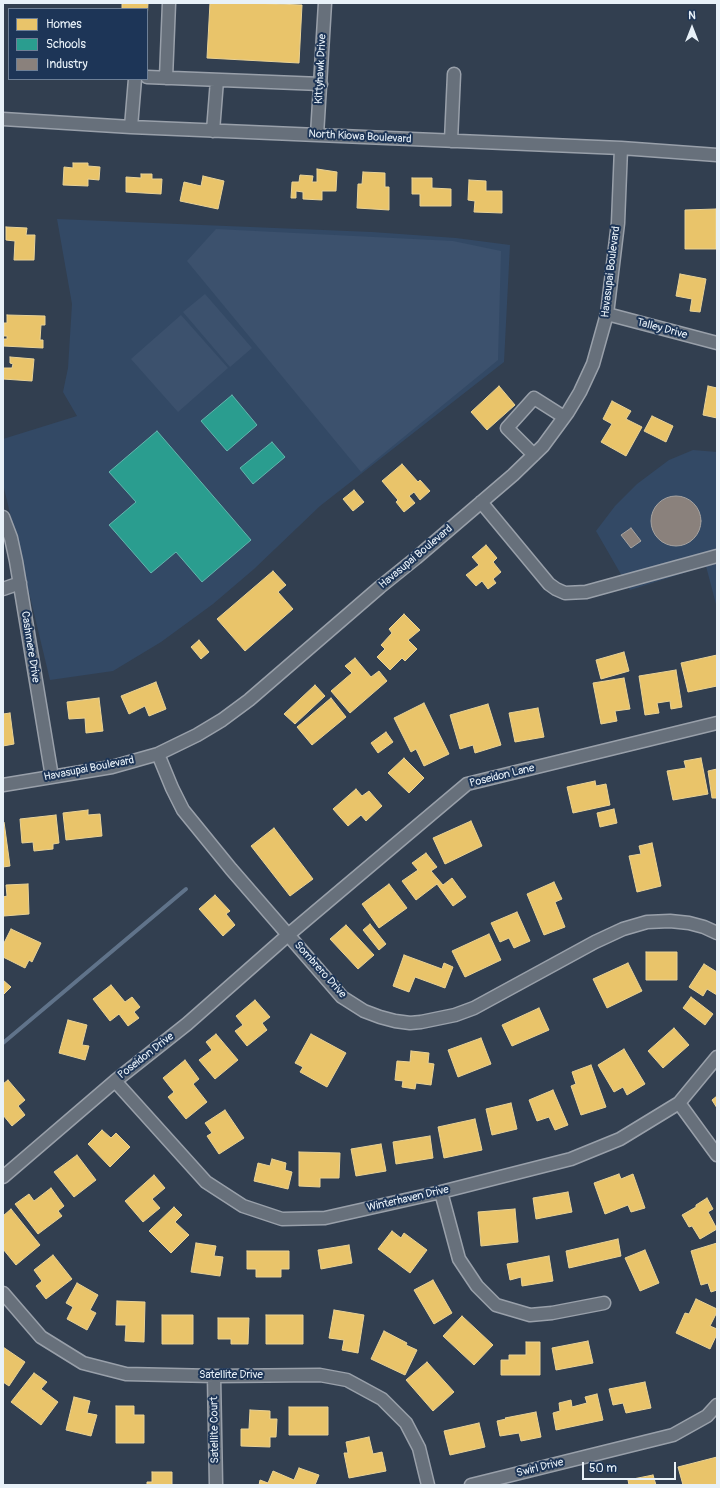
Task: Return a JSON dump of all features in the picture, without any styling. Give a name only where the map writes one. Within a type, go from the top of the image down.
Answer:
[{"type":"street","points":[[166,78],[170,3]]},
{"type":"street","name":"Kittyhawk Drive","points":[[317,135],[325,3]]},
{"type":"street","points":[[451,141],[454,74]]},
{"type":"street","points":[[148,77],[321,84]]},
{"type":"street","points":[[131,127],[136,80]]},
{"type":"street","points":[[213,130],[217,80]]},
{"type":"street","name":"North Kiowa Boulevard","points":[[3,119],[131,127],[621,148],[717,155]]},
{"type":"street","name":"Havasupai Boulevard","points":[[3,785],[112,767],[158,754],[197,735],[222,720],[249,700],[513,475],[543,446],[564,418],[580,392],[593,364],[607,314],[618,223],[621,148]]},
{"type":"street","name":"Talley Drive","points":[[607,314],[717,343]]},
{"type":"street","points":[[534,455],[507,428],[534,398],[564,418]]},
{"type":"street","points":[[481,502],[549,584],[565,593],[586,592],[717,556]]},
{"type":"street","name":"Cashmere Drive","points":[[3,517],[11,538],[20,583],[52,777]]},
{"type":"street","points":[[3,589],[20,583]]},
{"type":"street","name":"Poseidon Lane","points":[[288,935],[466,784],[717,724]]},
{"type":"street","name":"Sombrero Drive","points":[[158,754],[183,810],[231,869],[342,997],[364,1011],[380,1017],[410,1023],[455,1015],[474,1008],[595,942],[623,929],[648,922],[670,921],[689,923],[704,927],[717,934]]},
{"type":"street","name":"Poseidon Drive","points":[[3,1177],[115,1081],[187,1024],[288,935]]},
{"type":"street","name":"Winterhaven Drive","points":[[115,1081],[206,1182],[243,1206],[282,1219],[325,1218],[441,1192],[571,1159],[620,1139],[678,1103],[717,1057]]},
{"type":"street","points":[[678,1103],[717,1155]]},
{"type":"street","points":[[441,1192],[459,1259],[477,1286],[496,1305],[530,1315],[552,1313],[604,1303]]},
{"type":"street","name":"Satellite Drive","points":[[3,1293],[41,1337],[83,1363],[126,1374],[214,1376],[320,1375],[347,1380],[382,1399],[406,1423],[419,1448],[428,1485]]},
{"type":"street","name":"Satellite Court","points":[[214,1376],[216,1485]]},
{"type":"street","name":"Swirl Drive","points":[[471,1485],[673,1435],[707,1416],[717,1405]]},
{"type":"shaded area","points":[[57,219],[372,232],[456,238],[510,245],[504,362],[320,506],[254,569],[213,604],[161,642],[113,671],[50,680],[3,484],[3,439],[77,416],[63,392],[68,368],[72,304]]},
{"type":"shaded area","points":[[216,229],[453,241],[501,251],[498,360],[361,472],[187,261]]},
{"type":"shaded area","points":[[205,294],[252,348],[230,367],[183,312]]},
{"type":"shaded area","points":[[181,315],[228,368],[178,412],[131,359]]},
{"type":"shaded area","points":[[693,450],[717,452],[717,608],[706,566],[630,590],[596,531],[615,506],[637,484],[669,460]]},
{"type":"building: Homes","points":[[122,3],[148,3],[148,8],[122,8]]},
{"type":"building: Homes","points":[[210,3],[302,5],[299,63],[207,58]]},
{"type":"building: Homes","points":[[73,163],[88,163],[88,166],[100,167],[99,180],[88,179],[88,186],[63,185],[64,167],[73,168]]},
{"type":"building: Homes","points":[[317,169],[337,172],[336,191],[322,191],[322,200],[303,199],[303,192],[296,191],[296,198],[291,198],[292,182],[299,182],[300,175],[313,176],[312,182],[317,182]]},
{"type":"building: Homes","points":[[363,172],[385,173],[385,187],[389,187],[389,210],[357,208],[358,184],[362,184]]},
{"type":"building: Homes","points":[[141,174],[152,174],[152,179],[162,179],[161,194],[126,192],[126,177],[141,178]]},
{"type":"building: Homes","points":[[203,176],[224,181],[218,209],[180,201],[184,182],[201,186]]},
{"type":"building: Homes","points":[[412,178],[432,178],[432,188],[451,189],[451,206],[420,206],[420,194],[412,194]]},
{"type":"building: Homes","points":[[469,180],[486,181],[486,191],[502,191],[502,213],[474,212],[475,201],[468,200]]},
{"type":"building: Homes","points":[[716,209],[716,249],[685,249],[685,210]]},
{"type":"building: Homes","points":[[6,227],[27,228],[26,235],[35,235],[34,260],[14,260],[15,241],[6,240]]},
{"type":"building: Homes","points":[[680,274],[706,279],[700,312],[690,311],[692,299],[676,296]]},
{"type":"building: Homes","points":[[7,315],[45,316],[45,325],[41,325],[40,340],[43,340],[43,348],[3,346],[3,339],[7,339],[7,336],[4,336],[4,323],[7,323]]},
{"type":"building: Homes","points":[[10,357],[34,359],[32,381],[3,379],[3,368],[12,368],[13,364],[10,363]]},
{"type":"building: Homes","points":[[499,386],[515,405],[487,430],[471,412]]},
{"type":"building: Homes","points":[[708,386],[717,388],[717,418],[703,415]]},
{"type":"building: Homes","points":[[612,401],[631,411],[626,419],[642,427],[626,456],[601,442],[612,424],[603,419]]},
{"type":"building: Homes","points":[[652,416],[673,426],[666,442],[644,431]]},
{"type":"building: Homes","points":[[402,464],[418,482],[420,480],[430,491],[420,500],[414,492],[409,496],[415,503],[404,512],[396,502],[398,500],[382,481]]},
{"type":"building: Homes","points":[[354,490],[364,502],[353,511],[343,499]]},
{"type":"building: Homes","points":[[486,545],[497,558],[493,562],[501,572],[493,579],[496,583],[488,589],[482,581],[476,586],[466,575],[479,565],[472,557]]},
{"type":"building: Homes","points":[[273,571],[286,585],[278,592],[293,609],[245,651],[217,619]]},
{"type":"building: Homes","points":[[404,614],[420,630],[408,640],[417,649],[405,661],[402,658],[390,670],[377,657],[385,649],[381,645],[392,633],[389,629]]},
{"type":"building: Homes","points":[[199,640],[209,652],[201,659],[191,647]]},
{"type":"building: Homes","points":[[624,652],[629,671],[601,679],[596,660]]},
{"type":"building: Homes","points":[[717,655],[717,686],[688,692],[681,663]]},
{"type":"building: Homes","points":[[355,658],[371,677],[379,671],[387,681],[350,713],[331,691],[352,673],[345,666]]},
{"type":"building: Homes","points":[[676,670],[682,707],[671,709],[670,701],[657,703],[659,713],[645,715],[639,676]]},
{"type":"building: Homes","points":[[624,678],[630,709],[615,711],[617,721],[601,724],[593,683]]},
{"type":"building: Homes","points":[[156,682],[166,709],[149,716],[145,706],[129,714],[121,696]]},
{"type":"building: Homes","points":[[315,685],[325,696],[295,724],[284,714]]},
{"type":"building: Homes","points":[[99,698],[103,731],[86,733],[85,718],[69,719],[67,702]]},
{"type":"building: Homes","points":[[331,698],[346,717],[312,745],[297,727]]},
{"type":"building: Homes","points":[[424,703],[449,754],[424,766],[416,749],[411,752],[394,718]]},
{"type":"building: Homes","points":[[488,704],[501,745],[475,753],[473,745],[460,749],[450,715]]},
{"type":"building: Homes","points":[[538,708],[544,737],[515,742],[509,713]]},
{"type":"building: Homes","points":[[10,713],[14,744],[3,746],[3,714]]},
{"type":"building: Homes","points":[[386,732],[393,742],[378,753],[371,743]]},
{"type":"building: Homes","points":[[404,758],[424,778],[409,793],[388,773]]},
{"type":"building: Homes","points":[[701,758],[708,794],[673,800],[667,771],[686,768],[684,761]]},
{"type":"building: Homes","points":[[717,769],[717,798],[712,798],[708,771]]},
{"type":"building: Homes","points":[[595,781],[596,786],[606,784],[610,805],[573,813],[567,787]]},
{"type":"building: Homes","points":[[356,789],[362,796],[369,791],[382,806],[366,821],[361,815],[348,826],[333,809]]},
{"type":"building: Homes","points":[[614,809],[617,823],[600,827],[597,813]]},
{"type":"building: Homes","points":[[88,810],[88,815],[100,814],[102,836],[66,840],[63,813]]},
{"type":"building: Homes","points":[[56,815],[59,843],[53,844],[53,849],[34,851],[33,842],[22,843],[20,819]]},
{"type":"building: Homes","points":[[471,821],[482,846],[445,864],[433,838]]},
{"type":"building: Homes","points":[[3,822],[10,866],[3,867]]},
{"type":"building: Homes","points":[[274,828],[313,879],[290,896],[251,846]]},
{"type":"building: Homes","points":[[652,843],[661,886],[637,892],[629,856],[641,854],[639,846]]},
{"type":"building: Homes","points":[[426,853],[437,867],[431,871],[443,885],[452,878],[466,897],[453,906],[437,884],[416,900],[402,881],[418,870],[412,863]]},
{"type":"building: Homes","points":[[554,882],[562,899],[555,902],[565,927],[544,935],[527,894]]},
{"type":"building: Homes","points":[[28,884],[29,914],[4,916],[3,897],[7,896],[6,885]]},
{"type":"building: Homes","points":[[389,884],[407,908],[379,928],[362,904]]},
{"type":"building: Homes","points":[[215,895],[230,911],[226,914],[235,925],[223,936],[199,909]]},
{"type":"building: Homes","points":[[517,912],[530,941],[514,948],[509,938],[500,942],[491,923]]},
{"type":"building: Homes","points":[[370,924],[386,944],[379,950],[363,930]]},
{"type":"building: Homes","points":[[346,925],[374,955],[358,969],[330,939]]},
{"type":"building: Homes","points":[[11,929],[41,943],[32,962],[29,960],[25,968],[3,957],[3,945]]},
{"type":"building: Homes","points":[[489,934],[501,960],[465,977],[452,951]]},
{"type":"building: Homes","points":[[646,952],[677,952],[677,980],[646,980]]},
{"type":"building: Homes","points":[[404,955],[442,969],[444,963],[453,967],[445,988],[415,977],[409,992],[393,986]]},
{"type":"building: Homes","points":[[628,963],[642,991],[607,1008],[593,979]]},
{"type":"building: Homes","points":[[704,964],[717,972],[717,995],[707,989],[703,996],[689,987]]},
{"type":"building: Homes","points":[[3,980],[11,987],[3,995]]},
{"type":"building: Homes","points":[[111,985],[125,1002],[132,997],[140,1007],[134,1012],[139,1018],[128,1026],[119,1014],[110,1021],[93,999]]},
{"type":"building: Homes","points":[[691,997],[713,1014],[705,1025],[683,1008]]},
{"type":"building: Homes","points":[[255,1000],[270,1017],[262,1023],[267,1030],[247,1046],[235,1031],[243,1025],[236,1016]]},
{"type":"building: Homes","points":[[539,1008],[549,1030],[512,1046],[502,1025]]},
{"type":"building: Homes","points":[[68,1020],[87,1025],[82,1045],[89,1046],[85,1060],[59,1053]]},
{"type":"building: Homes","points":[[674,1028],[689,1045],[663,1068],[648,1051]]},
{"type":"building: Homes","points":[[216,1034],[238,1060],[215,1079],[199,1060],[212,1050],[206,1042]]},
{"type":"building: Homes","points":[[311,1034],[346,1053],[327,1087],[300,1072],[303,1067],[295,1063]]},
{"type":"building: Homes","points":[[481,1038],[491,1064],[458,1077],[448,1050]]},
{"type":"building: Homes","points":[[624,1049],[645,1084],[627,1095],[623,1087],[614,1092],[598,1065]]},
{"type":"building: Homes","points":[[411,1051],[429,1053],[428,1063],[434,1064],[431,1085],[416,1083],[415,1089],[402,1087],[403,1081],[395,1080],[397,1061],[410,1062]]},
{"type":"building: Homes","points":[[185,1060],[199,1079],[193,1084],[207,1102],[186,1119],[168,1097],[174,1092],[163,1078]]},
{"type":"building: Homes","points":[[591,1065],[606,1107],[581,1115],[571,1086],[576,1084],[572,1072]]},
{"type":"building: Homes","points":[[8,1080],[25,1100],[18,1106],[25,1115],[12,1126],[3,1115],[3,1084]]},
{"type":"building: Homes","points":[[553,1090],[568,1125],[555,1130],[549,1117],[537,1121],[529,1100]]},
{"type":"building: Homes","points":[[717,1096],[717,1108],[712,1100]]},
{"type":"building: Homes","points":[[511,1103],[517,1129],[492,1135],[486,1109]]},
{"type":"building: Homes","points":[[225,1110],[244,1138],[219,1154],[207,1136],[212,1133],[205,1123]]},
{"type":"building: Homes","points":[[475,1119],[482,1150],[444,1158],[438,1127]]},
{"type":"building: Homes","points":[[102,1130],[111,1138],[116,1133],[130,1147],[110,1167],[88,1144]]},
{"type":"building: Homes","points":[[430,1136],[433,1158],[396,1164],[393,1142]]},
{"type":"building: Homes","points":[[381,1144],[386,1171],[356,1176],[351,1149]]},
{"type":"building: Homes","points":[[299,1152],[340,1153],[339,1178],[320,1178],[320,1187],[299,1186]]},
{"type":"building: Homes","points":[[77,1155],[96,1180],[74,1197],[54,1172]]},
{"type":"building: Homes","points":[[272,1159],[286,1163],[285,1170],[292,1172],[288,1189],[254,1181],[258,1163],[270,1166]]},
{"type":"building: Homes","points":[[619,1174],[621,1179],[633,1174],[645,1208],[631,1212],[628,1205],[605,1214],[594,1183]]},
{"type":"building: Homes","points":[[154,1175],[165,1188],[152,1199],[160,1208],[143,1222],[125,1201]]},
{"type":"building: Homes","points":[[51,1188],[64,1206],[58,1211],[62,1216],[38,1234],[15,1204],[29,1194],[34,1201]]},
{"type":"building: Homes","points":[[568,1192],[572,1212],[536,1219],[533,1198]]},
{"type":"building: Homes","points":[[707,1198],[713,1209],[708,1212],[717,1229],[700,1239],[692,1226],[689,1227],[682,1215],[696,1207],[696,1205]]},
{"type":"building: Homes","points":[[174,1207],[182,1215],[175,1222],[189,1235],[171,1253],[149,1231]]},
{"type":"building: Homes","points":[[11,1209],[40,1245],[16,1265],[3,1249],[3,1216]]},
{"type":"building: Homes","points":[[515,1209],[518,1242],[481,1246],[478,1212]]},
{"type":"building: Homes","points":[[392,1231],[401,1238],[404,1233],[427,1250],[410,1273],[378,1249]]},
{"type":"building: Homes","points":[[618,1239],[621,1256],[569,1268],[566,1251]]},
{"type":"building: Homes","points":[[196,1243],[216,1246],[214,1256],[223,1257],[220,1276],[191,1272]]},
{"type":"building: Homes","points":[[717,1243],[717,1290],[711,1292],[708,1283],[701,1285],[691,1251]]},
{"type":"building: Homes","points":[[349,1245],[352,1263],[321,1269],[318,1250]]},
{"type":"building: Homes","points":[[645,1250],[659,1283],[640,1291],[625,1258]]},
{"type":"building: Homes","points":[[247,1251],[289,1251],[289,1269],[281,1269],[281,1277],[256,1277],[256,1269],[247,1269]]},
{"type":"building: Homes","points":[[53,1255],[72,1279],[46,1299],[36,1286],[42,1281],[34,1270]]},
{"type":"building: Homes","points":[[549,1256],[553,1281],[522,1286],[521,1277],[510,1280],[507,1264]]},
{"type":"building: Homes","points":[[433,1280],[452,1313],[434,1324],[414,1290]]},
{"type":"building: Homes","points":[[77,1283],[98,1295],[90,1310],[96,1313],[87,1330],[67,1319],[73,1307],[66,1303]]},
{"type":"building: Homes","points":[[696,1299],[717,1309],[710,1326],[717,1329],[717,1334],[710,1349],[676,1333],[685,1313],[689,1314]]},
{"type":"building: Homes","points":[[117,1301],[145,1302],[144,1342],[125,1341],[126,1325],[116,1325]]},
{"type":"building: Homes","points":[[334,1310],[364,1315],[358,1353],[342,1350],[344,1340],[329,1338]]},
{"type":"building: Homes","points":[[162,1315],[193,1315],[193,1344],[162,1344]]},
{"type":"building: Homes","points":[[266,1315],[303,1315],[303,1344],[266,1344]]},
{"type":"building: Homes","points":[[462,1316],[493,1345],[474,1365],[443,1336]]},
{"type":"building: Homes","points":[[218,1318],[249,1318],[248,1344],[231,1344],[231,1339],[218,1339]]},
{"type":"building: Homes","points":[[384,1331],[417,1350],[405,1375],[371,1359]]},
{"type":"building: Homes","points":[[588,1341],[593,1363],[556,1370],[552,1348]]},
{"type":"building: Homes","points":[[526,1342],[540,1342],[540,1375],[501,1375],[501,1360],[509,1360],[509,1355],[526,1355]]},
{"type":"building: Homes","points":[[3,1347],[25,1362],[9,1386],[3,1382]]},
{"type":"building: Homes","points":[[427,1362],[454,1392],[433,1411],[406,1380]]},
{"type":"building: Homes","points":[[34,1373],[47,1382],[41,1389],[58,1402],[41,1425],[11,1402]]},
{"type":"building: Homes","points":[[645,1382],[651,1408],[626,1413],[623,1403],[613,1405],[609,1389]]},
{"type":"building: Homes","points":[[597,1394],[603,1420],[556,1430],[553,1413],[560,1411],[559,1403],[571,1400],[572,1407],[587,1403],[585,1397]]},
{"type":"building: Homes","points":[[74,1397],[90,1401],[87,1413],[97,1415],[91,1436],[66,1430]]},
{"type":"building: Homes","points":[[116,1406],[134,1406],[134,1415],[144,1415],[144,1443],[116,1443]]},
{"type":"building: Homes","points":[[289,1407],[328,1407],[328,1435],[289,1435]]},
{"type":"building: Homes","points":[[250,1410],[270,1411],[270,1419],[277,1419],[276,1437],[270,1437],[270,1447],[241,1446],[241,1429],[249,1429]]},
{"type":"building: Homes","points":[[536,1412],[541,1437],[521,1441],[519,1433],[500,1436],[497,1421]]},
{"type":"building: Homes","points":[[479,1423],[485,1447],[450,1455],[444,1431]]},
{"type":"building: Homes","points":[[369,1437],[373,1454],[382,1452],[386,1471],[349,1478],[344,1453],[348,1453],[346,1442]]},
{"type":"building: Homes","points":[[717,1457],[717,1485],[683,1485],[678,1467]]},
{"type":"building: Homes","points":[[299,1468],[319,1475],[315,1485],[259,1485],[260,1480],[268,1483],[273,1471],[294,1480]]},
{"type":"building: Homes","points":[[152,1472],[172,1472],[172,1485],[147,1485],[147,1482],[152,1482]]},
{"type":"building: Homes","points":[[653,1475],[656,1485],[629,1485],[628,1480]]},
{"type":"building: Schools","points":[[232,395],[257,425],[227,451],[201,421]]},
{"type":"building: Schools","points":[[157,431],[251,540],[202,582],[176,552],[151,573],[109,525],[136,502],[109,472]]},
{"type":"building: Schools","points":[[272,442],[285,457],[253,484],[240,468]]},
{"type":"building: Industry","points":[[676,496],[685,498],[694,503],[699,512],[701,521],[699,530],[694,539],[685,544],[676,546],[667,544],[658,539],[653,530],[651,521],[653,512],[658,503],[667,498]]},
{"type":"building: Industry","points":[[631,528],[641,541],[631,548],[621,535]]},
{"type":"waterway","points":[[3,1043],[186,889]]}]
